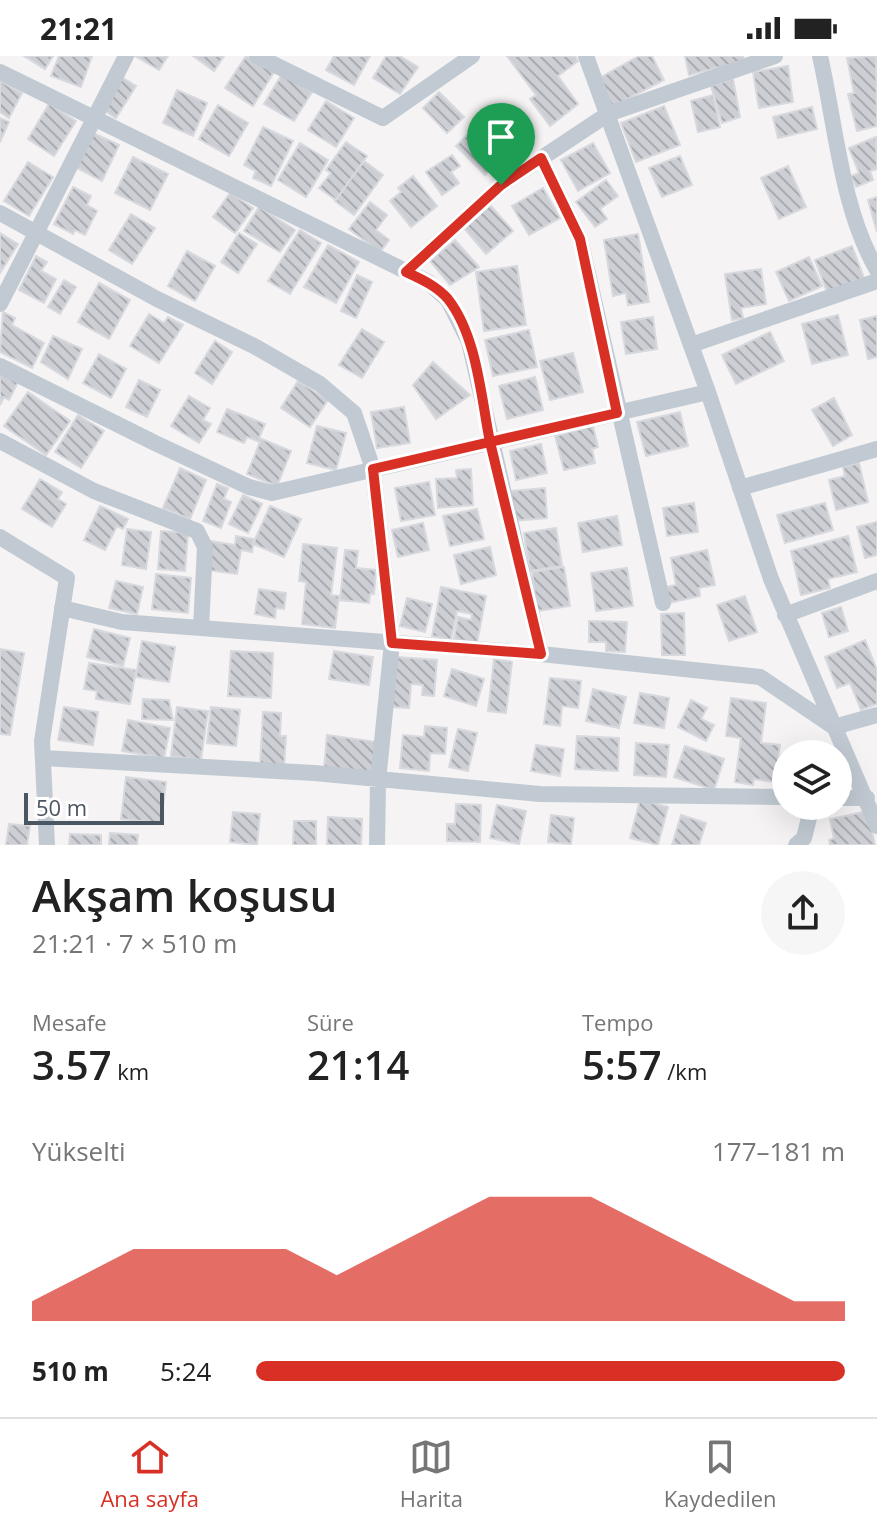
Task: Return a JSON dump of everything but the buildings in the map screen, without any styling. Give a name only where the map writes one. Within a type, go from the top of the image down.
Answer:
[{"type":"street","points":[[0,304],[126,56]]},
{"type":"street","points":[[257,56],[383,118],[472,56]]},
{"type":"street","points":[[586,56],[785,615],[877,826]]},
{"type":"street","points":[[406,272],[501,185],[608,114],[775,56]]},
{"type":"street","points":[[820,56],[847,186],[867,253],[877,270]]},
{"type":"street","points":[[0,72],[428,282],[448,300],[469,342],[541,654]]},
{"type":"street","points":[[541,158],[580,239],[617,413],[663,603]]},
{"type":"street","points":[[0,213],[320,384],[354,413],[373,469],[392,643],[378,781],[377,845]]},
{"type":"street","points":[[691,345],[877,281]]},
{"type":"street","points":[[0,366],[249,487],[272,493],[708,392]]},
{"type":"street","points":[[0,441],[94,491],[197,531],[205,547],[201,628]]},
{"type":"street","points":[[740,488],[877,449]]},
{"type":"street","points":[[0,537],[67,578],[42,741],[47,845]]},
{"type":"street","points":[[785,615],[877,581]]},
{"type":"street","points":[[62,608],[122,622],[541,654],[760,677],[834,727],[877,715]]},
{"type":"street","points":[[43,758],[314,773],[540,794],[772,797]]},
{"type":"street","points":[[852,798],[867,798]]},
{"type":"street","points":[[796,845],[804,838],[808,820]]},
{"type":"route","points":[[501,185],[406,272],[428,282],[448,300],[469,342],[490,442],[373,469],[392,643],[541,654],[490,442],[617,413],[580,239],[541,158],[501,185]]}]
